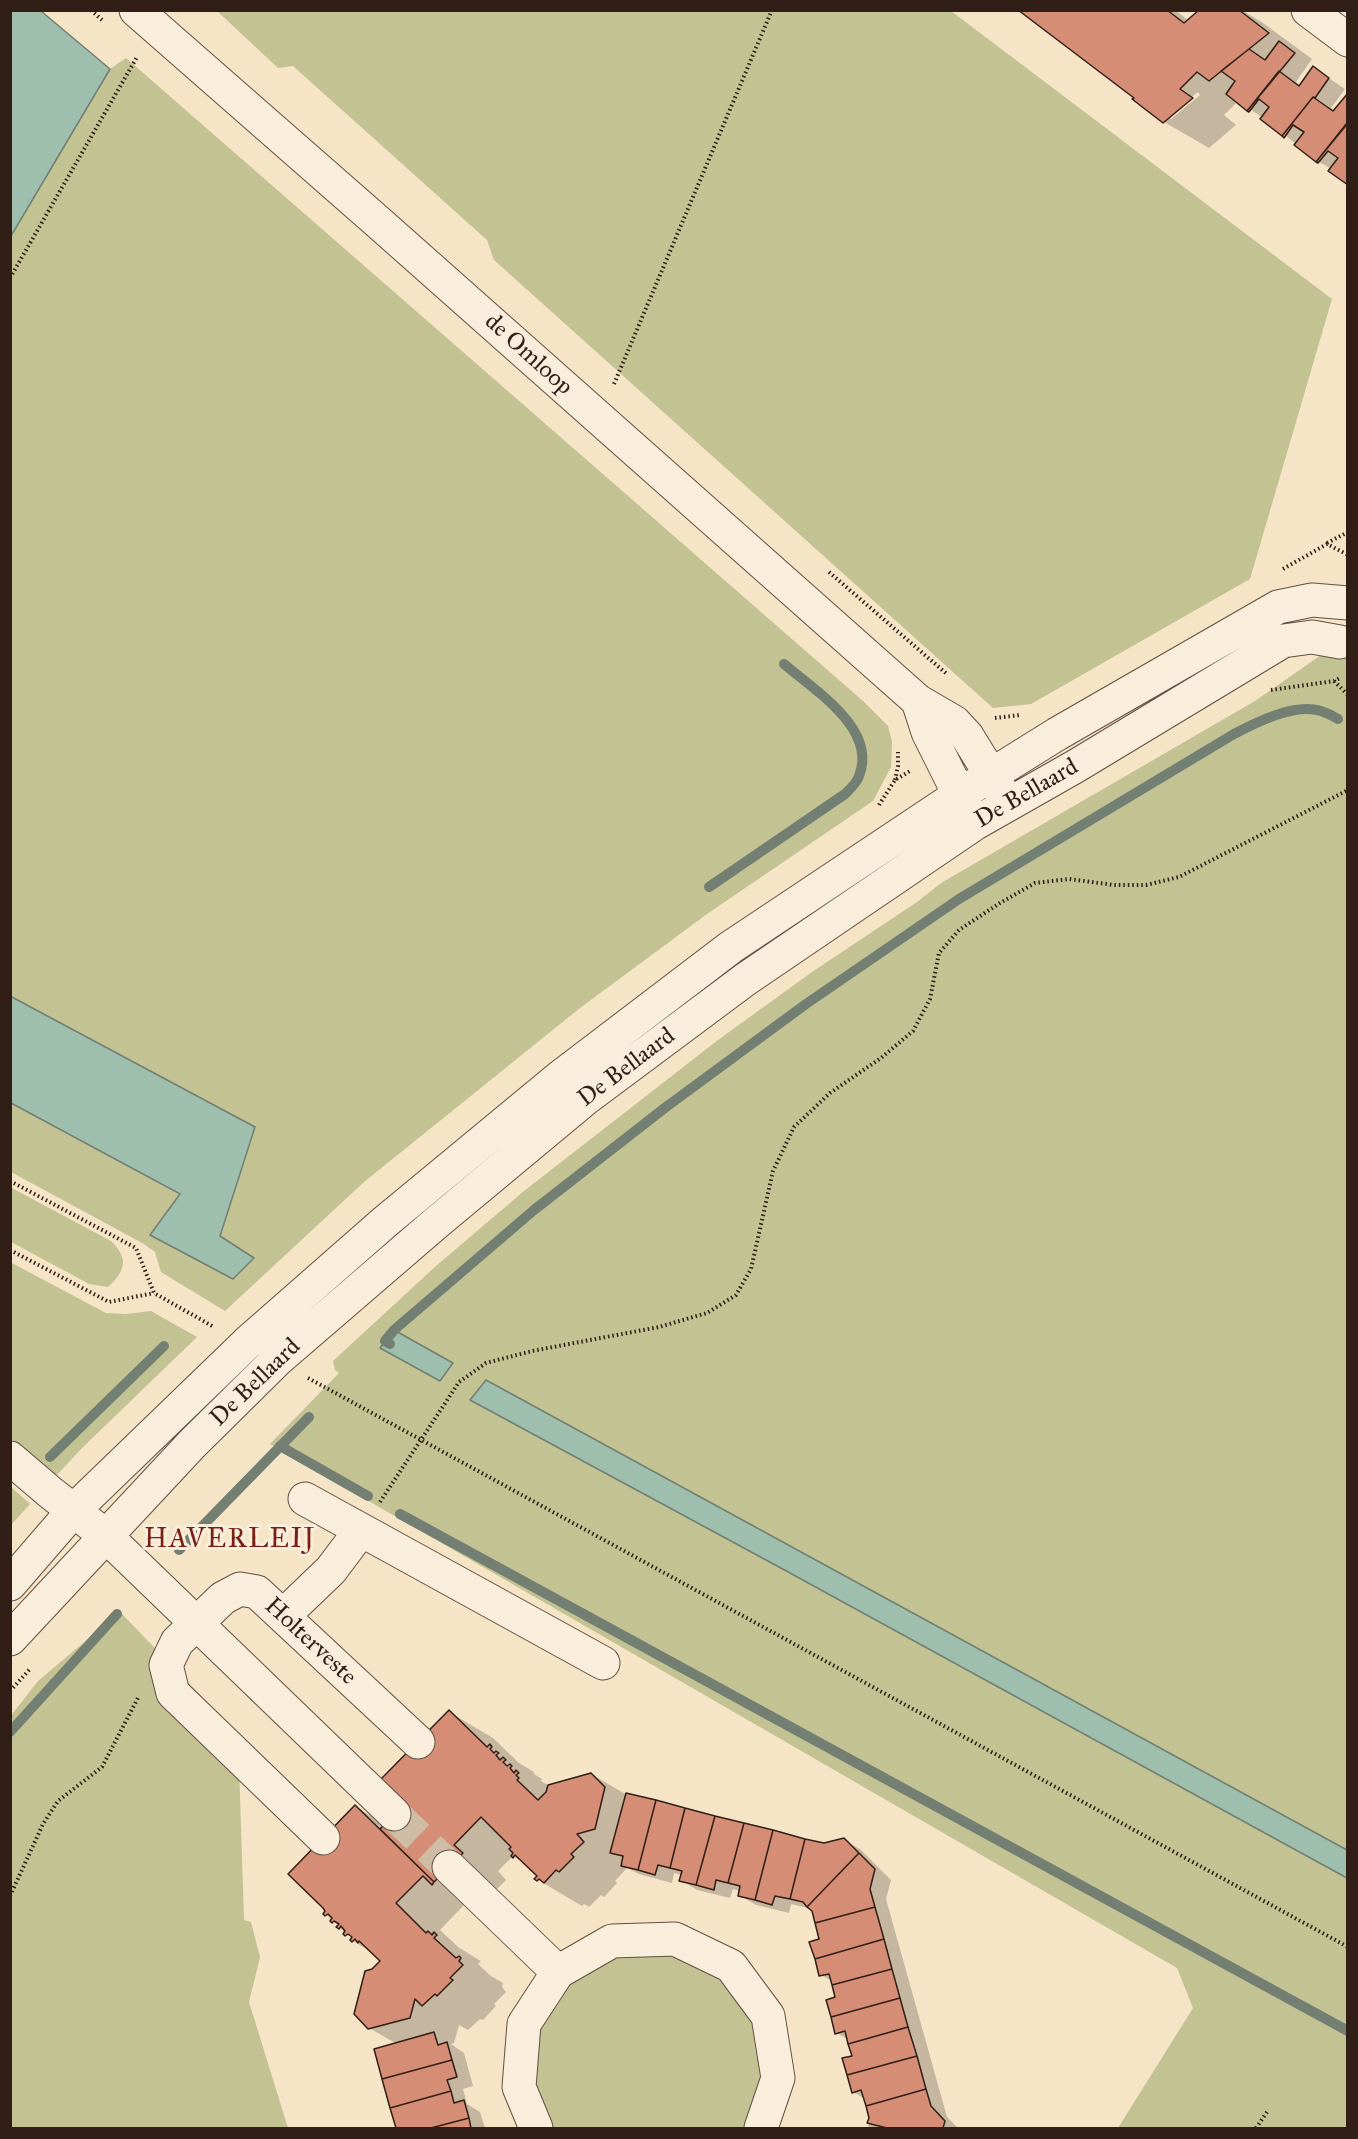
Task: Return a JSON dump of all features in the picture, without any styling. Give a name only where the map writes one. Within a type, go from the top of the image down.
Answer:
[{"type":"street","name":"de Omloop","points":[[136,10],[918,701],[954,722],[967,736],[1009,805]]},
{"type":"street","points":[[1308,10],[1347,40]]},
{"type":"street","name":"De Bellaard","points":[[10,1584],[73,1511],[247,1343],[386,1221],[559,1078],[731,947],[992,774],[1278,607],[1312,600],[1347,601]]},
{"type":"street","points":[[1345,642],[1347,601]]},
{"type":"street","name":"De Bellaard","points":[[10,1639],[192,1444],[277,1360],[585,1099],[746,979],[974,824],[1086,760],[1283,641],[1312,637],[1345,642]]},
{"type":"street","points":[[918,701],[928,732],[974,824]]},
{"type":"street","points":[[10,1458],[106,1536],[394,1814]]},
{"type":"street","points":[[305,1499],[603,1663]]},
{"type":"street","points":[[283,1616],[331,1570],[361,1530]]},
{"type":"street","name":"Holterveste","points":[[166,1665],[177,1642],[223,1598],[240,1589],[257,1592],[418,1742]]},
{"type":"street","points":[[166,1665],[173,1693],[323,1838]]},
{"type":"street","points":[[449,1867],[558,1972]]},
{"type":"street","points":[[536,2128],[519,2087],[524,2024],[558,1972],[612,1941],[675,1939],[731,1966],[768,2016],[778,2078],[761,2128]]},
{"type":"path","points":[[614,384],[772,10]]},
{"type":"path","points":[[10,278],[139,53]]},
{"type":"path","points":[[1327,543],[1347,532]]},
{"type":"path","points":[[1268,690],[1334,681],[1347,695]]},
{"type":"path","points":[[361,1530],[459,1382],[486,1363],[532,1351],[659,1327],[707,1313],[736,1295],[751,1269],[773,1171],[794,1127],[830,1093],[880,1058],[913,1031],[930,999],[939,953],[959,930],[1035,883],[1069,879],[1114,885],[1146,885],[1179,877],[1347,790]]},
{"type":"path","points":[[10,1181],[136,1248],[154,1293],[215,1328],[247,1343]]},
{"type":"path","points":[[10,1250],[108,1302],[154,1293]]},
{"type":"path","points":[[316,1370],[307,1378],[1347,1947]]},
{"type":"path","points":[[10,1691],[34,1665]]},
{"type":"path","points":[[10,1896],[43,1824],[58,1801],[102,1767],[135,1701],[166,1665]]},
{"type":"path","points":[[1256,2128],[1267,2112]]},
{"type":"shaded area","points":[[11,10],[41,11],[110,69],[11,236]]},
{"type":"shaded area","points":[[217,11],[951,11],[1332,299],[1250,579],[1031,704],[993,708],[494,260],[487,240],[293,66],[278,68]]},
{"type":"shaded area","points":[[126,58],[863,701],[888,726],[892,742],[891,767],[873,801],[707,914],[580,1008],[364,1182],[225,1311],[161,1272],[155,1252],[144,1244],[11,1172],[10,1103],[180,1195],[150,1235],[253,1257],[220,1236],[255,1127],[11,996],[11,236],[110,69]]},
{"type":"shaded area","points":[[1347,637],[1347,2128],[1118,2128],[1193,2008],[1177,1968],[270,1444],[339,1373],[335,1370],[333,1361],[436,1266],[524,1191],[718,1040],[941,883],[1255,701]]},
{"type":"shaded area","points":[[10,996],[255,1127],[220,1236],[254,1258],[233,1279],[150,1235],[180,1194],[11,1103]]},
{"type":"shaded area","points":[[10,1187],[111,1241],[123,1259],[122,1270],[114,1281],[108,1287],[89,1284],[11,1242]]},
{"type":"shaded area","points":[[10,1262],[106,1313],[126,1314],[151,1311],[197,1337],[55,1477],[11,1439]]},
{"type":"shaded area","points":[[394,1330],[453,1363],[440,1381],[380,1348]]},
{"type":"shaded area","points":[[486,1380],[1347,1850],[1347,1878],[470,1400]]},
{"type":"shaded area","points":[[11,1487],[30,1504],[11,1525]]},
{"type":"shaded area","points":[[120,1612],[238,1734],[244,1920],[251,1922],[260,1957],[249,2002],[288,2128],[11,2128],[10,1717],[38,1681]]},
{"type":"shaded area","points":[[673,1951],[723,1976],[756,2021],[764,2077],[746,2128],[550,2128],[532,2082],[537,2027],[568,1980],[616,1952]]},
{"type":"building","points":[[1018,10],[1167,10],[1184,23],[1199,10],[1239,10],[1269,33],[1209,81],[1197,72],[1180,89],[1193,98],[1163,123],[1132,99],[1134,98]]},
{"type":"building","points":[[1279,41],[1295,53],[1247,111],[1226,94],[1235,81],[1221,71],[1249,49],[1265,60]]},
{"type":"building","points":[[1313,66],[1329,78],[1282,136],[1260,119],[1269,107],[1259,99],[1249,112],[1247,111],[1279,71],[1299,86]]},
{"type":"building","points":[[1348,93],[1348,123],[1316,162],[1294,145],[1304,132],[1293,125],[1284,138],[1282,136],[1313,97],[1333,111]]},
{"type":"building","points":[[1347,123],[1348,185],[1328,171],[1338,158],[1328,151],[1318,163],[1316,162]]},
{"type":"building","points":[[449,1710],[487,1747],[490,1744],[492,1747],[490,1749],[494,1753],[496,1751],[499,1753],[496,1755],[500,1760],[503,1757],[506,1760],[503,1762],[507,1766],[510,1764],[512,1766],[510,1768],[514,1773],[516,1770],[519,1773],[516,1775],[519,1778],[517,1780],[538,1800],[546,1792],[548,1785],[591,1773],[605,1787],[595,1829],[577,1834],[584,1842],[571,1854],[574,1857],[559,1872],[556,1870],[544,1883],[539,1879],[537,1881],[534,1879],[537,1876],[515,1855],[513,1858],[511,1856],[513,1853],[509,1849],[511,1847],[481,1817],[454,1845],[463,1853],[434,1882],[380,1829],[406,1803],[381,1779]]},
{"type":"building","points":[[626,1793],[656,1800],[638,1870],[621,1866],[623,1856],[610,1853]]},
{"type":"building","points":[[656,1800],[685,1808],[670,1868],[658,1865],[655,1875],[638,1870]]},
{"type":"building","points":[[355,1805],[434,1882],[432,1885],[423,1876],[396,1903],[426,1933],[428,1931],[432,1935],[434,1932],[437,1935],[434,1938],[456,1958],[459,1956],[461,1958],[459,1961],[463,1965],[450,1978],[453,1980],[437,1996],[435,1994],[422,2006],[415,1999],[410,2018],[368,2029],[354,2014],[365,1971],[372,1969],[380,1961],[359,1941],[358,1943],[355,1939],[352,1942],[350,1940],[352,1937],[348,1934],[345,1936],[343,1934],[345,1931],[341,1926],[339,1929],[336,1927],[339,1924],[334,1921],[332,1923],[330,1921],[332,1918],[328,1914],[325,1916],[323,1914],[325,1911],[323,1908],[288,1874]]},
{"type":"building","points":[[685,1808],[715,1816],[696,1885],[679,1881],[682,1871],[670,1868]]},
{"type":"building","points":[[715,1816],[744,1823],[728,1883],[716,1880],[714,1890],[696,1885]]},
{"type":"building","points":[[744,1823],[773,1830],[755,1900],[738,1896],[740,1886],[728,1883]]},
{"type":"building","points":[[773,1830],[805,1839],[790,1899],[775,1896],[772,1905],[755,1900]]},
{"type":"building","points":[[844,1838],[859,1853],[807,1907],[803,1902],[790,1899],[805,1839],[824,1843]]},
{"type":"building","points":[[859,1853],[875,1869],[870,1889],[875,1907],[815,1923],[812,1911],[807,1907]]},
{"type":"building","points":[[875,1907],[884,1939],[815,1959],[809,1942],[819,1939],[815,1923]]},
{"type":"building","points":[[884,1939],[892,1969],[832,1985],[829,1974],[819,1976],[815,1959]]},
{"type":"building","points":[[892,1969],[900,1998],[831,2017],[826,2000],[835,1997],[832,1985]]},
{"type":"building","points":[[900,1998],[908,2027],[848,2044],[845,2031],[835,2034],[831,2017]]},
{"type":"building","points":[[908,2027],[917,2056],[847,2075],[842,2058],[852,2056],[848,2044]]},
{"type":"building","points":[[434,2032],[438,2045],[447,2042],[452,2060],[382,2079],[374,2049]]},
{"type":"building","points":[[917,2056],[926,2089],[866,2106],[861,2090],[852,2093],[847,2075]]},
{"type":"building","points":[[452,2060],[457,2077],[447,2080],[451,2091],[390,2108],[382,2079]]},
{"type":"building","points":[[926,2089],[931,2106],[945,2121],[943,2128],[887,2128],[867,2123],[869,2118],[866,2106]]},
{"type":"building","points":[[451,2091],[454,2103],[464,2100],[469,2118],[431,2128],[396,2128],[390,2108]]},
{"type":"building","points":[[469,2118],[471,2128],[431,2128]]},
{"type":"waterway","points":[[709,887],[845,794],[859,776],[862,759],[860,742],[852,727],[826,698],[784,664]]},
{"type":"waterway","points":[[390,1344],[385,1341],[394,1330],[534,1210],[666,1107],[806,1004],[959,899],[1254,724],[1276,715],[1310,709],[1321,711],[1338,719]]},
{"type":"waterway","points":[[50,1457],[164,1346]]},
{"type":"waterway","points":[[179,1550],[309,1417]]},
{"type":"waterway","points":[[280,1446],[368,1496]]},
{"type":"waterway","points":[[400,1514],[1348,2031]]},
{"type":"waterway","points":[[10,1732],[117,1614]]},
{"type":"tunnel","points":[[394,1814],[449,1867]]},
{"type":"district","name":"HAVERLEIJ","points":[[230,1540]]}]
